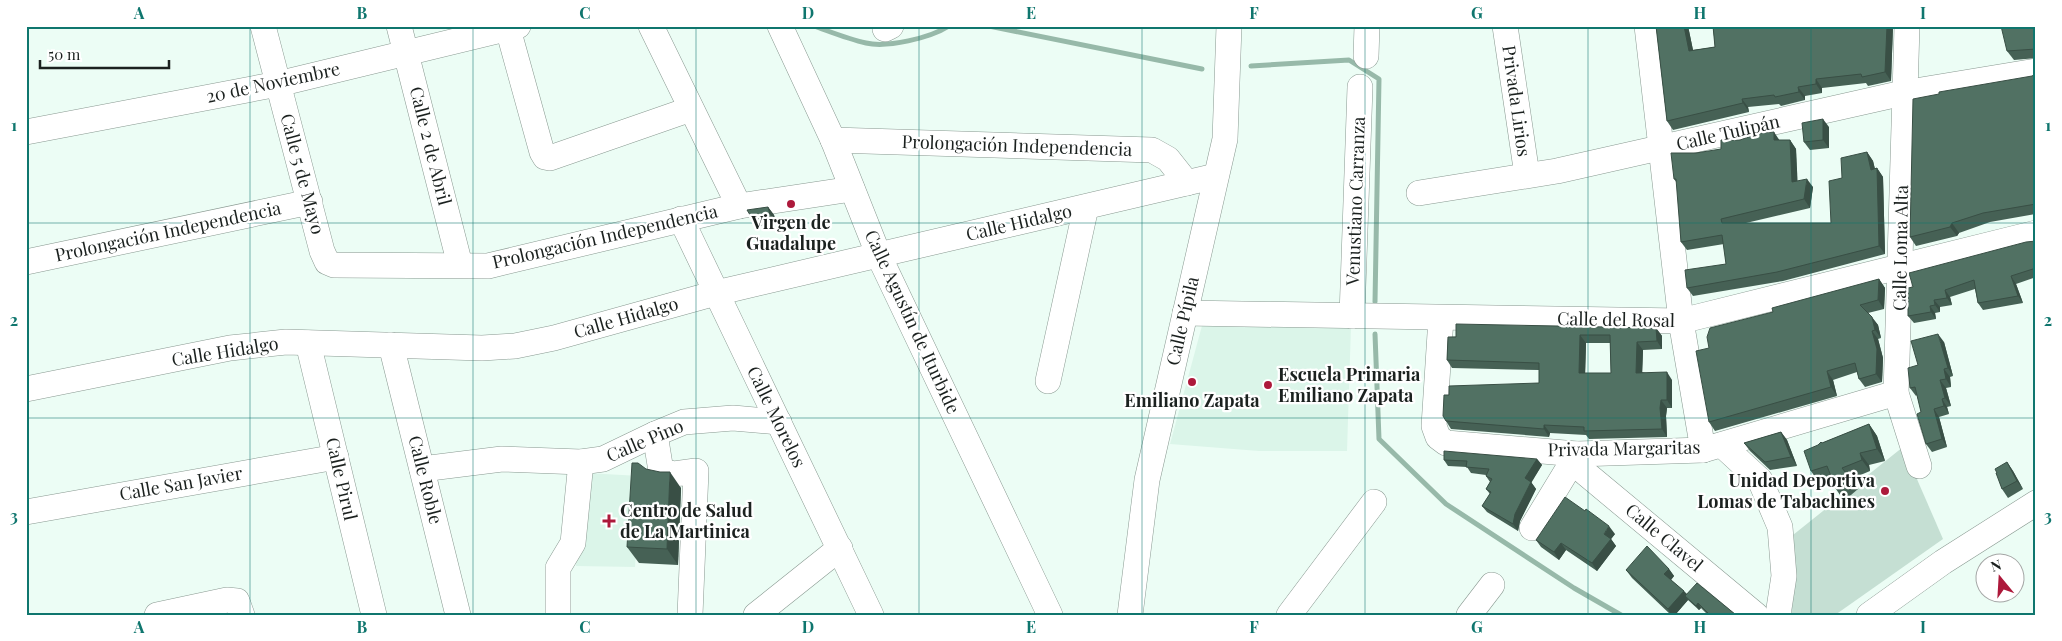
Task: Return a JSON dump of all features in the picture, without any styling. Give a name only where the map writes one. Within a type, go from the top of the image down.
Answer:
[{"type":"street","name":"Calle 5 de Mayo","points":[[263,26],[322,251],[327,262]]},
{"type":"street","name":"Calle 2 de Abril","points":[[399,26],[460,265]]},
{"type":"street","points":[[651,26],[739,206]]},
{"type":"street","name":"Calle Agustín de Iturbide","points":[[780,26],[833,140],[879,256],[1050,615]]},
{"type":"street","name":"Calle Pípila","points":[[1130,615],[1147,480],[1225,139],[1229,26]]},
{"type":"street","points":[[1366,56],[1367,26]]},
{"type":"street","name":"Privada Lirios","points":[[1505,26],[1527,175]]},
{"type":"street","points":[[1647,26],[1681,321],[1713,448],[1760,480],[1780,527],[1784,576],[1778,615]]},
{"type":"street","name":"Calle Loma Alta","points":[[1907,26],[1896,393],[1918,466]]},
{"type":"street","name":"20 de Noviembre","points":[[26,132],[278,84],[513,28]]},
{"type":"street","points":[[513,28],[545,157],[550,158],[692,109]]},
{"type":"street","name":"Calle Tulipán","points":[[1419,193],[1527,175],[1661,149],[1904,93],[2036,71]]},
{"type":"street","name":"Venustiano Carranza","points":[[1352,316],[1360,86]]},
{"type":"street","name":"Prolongación Independencia","points":[[833,140],[1152,150],[1168,159],[1188,183]]},
{"type":"street","name":"Calle Hidalgo","points":[[26,389],[230,348],[286,342],[482,348],[515,346],[554,338],[716,293],[1216,176]]},
{"type":"street","name":"Prolongación Independencia","points":[[327,262],[334,265],[488,266],[739,206],[852,189]]},
{"type":"street","name":"Prolongación Independencia","points":[[26,262],[310,202]]},
{"type":"street","points":[[1048,381],[1086,207]]},
{"type":"street","name":"Calle Morelos","points":[[681,219],[871,615]]},
{"type":"street","name":"Calle del Rosal","points":[[1185,313],[1681,321],[2036,233]]},
{"type":"street","name":"Privada Margaritas","points":[[1441,318],[1434,426],[1438,438],[1446,443],[1574,458],[1713,448],[1896,393]]},
{"type":"street","name":"Calle Pirul","points":[[308,343],[374,615]]},
{"type":"street","name":"Calle Roble","points":[[391,345],[458,615]]},
{"type":"street","name":"Calle Pino","points":[[422,469],[502,459],[581,462],[602,459],[684,422],[733,418],[779,422]]},
{"type":"street","points":[[655,434],[661,471],[674,474],[696,471],[690,615]]},
{"type":"street","name":"Calle San Javier","points":[[26,512],[336,457]]},
{"type":"street","points":[[1532,528],[1574,458]]},
{"type":"street","name":"Calle Clavel","points":[[1574,458],[1756,615]]},
{"type":"street","points":[[558,615],[558,568],[573,543],[581,462]]},
{"type":"street","points":[[1289,615],[1374,502]]},
{"type":"street","points":[[1869,615],[1943,562],[2036,503]]},
{"type":"street","points":[[756,615],[840,548]]},
{"type":"street","points":[[1469,615],[1492,586]]},
{"type":"street","points":[[156,615],[227,600],[237,601],[242,615]]},
{"type":"shaded area","name":"Escuela Primaria Emiliano Zapata","points":[[1203,322],[1351,326],[1347,451],[1259,451],[1170,444]]},
{"type":"shaded area","name":"Unidad Deportiva Lomas de Tabachines","points":[[1903,447],[1943,539],[1835,615],[1792,615],[1793,535]]},
{"type":"shaded area","name":"Centro de Salud de La Martinica","points":[[585,473],[641,476],[635,567],[576,566]]},
{"type":"building","points":[[1656,26],[1684,26],[1689,51],[1715,47],[1713,26],[1887,26],[1885,72],[1862,77],[1861,74],[1816,79],[1816,84],[1798,87],[1799,92],[1775,97],[1774,95],[1742,99],[1743,103],[1667,121]]},
{"type":"building","points":[[2001,26],[2036,26],[2036,49],[2007,51]]},
{"type":"building","points":[[2036,74],[2036,204],[1983,213],[1952,223],[1950,227],[1910,237],[1913,99],[1939,94],[1939,92]]},
{"type":"building","points":[[1823,119],[1823,140],[1804,142],[1802,123]]},
{"type":"building","points":[[1774,132],[1774,140],[1790,140],[1792,182],[1807,179],[1804,199],[1721,219],[1722,223],[1831,223],[1829,181],[1842,178],[1841,158],[1867,152],[1871,170],[1877,168],[1879,246],[1777,272],[1687,288],[1685,270],[1726,264],[1722,235],[1681,242],[1676,179],[1674,179],[1671,153],[1696,153],[1721,149],[1721,140],[1740,140],[1760,133]]},
{"type":"building","points":[[768,207],[770,214],[752,218],[747,210]]},
{"type":"building","points":[[2036,241],[2036,268],[2011,276],[2018,296],[1978,303],[1974,280],[1945,290],[1947,298],[1934,300],[1935,305],[1930,306],[1931,312],[1908,316],[1908,288],[1913,287],[1909,273]]},
{"type":"building","points":[[1879,279],[1878,300],[1860,305],[1872,317],[1875,330],[1872,331],[1877,349],[1876,374],[1859,379],[1855,363],[1827,371],[1831,387],[1709,422],[1696,351],[1709,348],[1707,337],[1710,328],[1773,312],[1772,308]]},
{"type":"building","points":[[1456,324],[1656,328],[1657,341],[1637,342],[1636,373],[1667,372],[1667,400],[1661,400],[1660,408],[1662,429],[1584,431],[1584,427],[1544,425],[1544,429],[1446,421],[1443,416],[1444,395],[1449,395],[1449,386],[1539,383],[1539,363],[1447,360],[1448,337],[1456,337]],"holes":[[[1580,335],[1610,335],[1611,373],[1579,373]]]},
{"type":"building","points":[[1938,334],[1948,368],[1944,369],[1946,379],[1940,380],[1945,398],[1942,399],[1944,406],[1934,409],[1942,439],[1926,444],[1917,414],[1921,412],[1915,387],[1910,388],[1908,368],[1918,365],[1911,341]]},
{"type":"building","points":[[1869,424],[1877,449],[1860,453],[1862,460],[1842,468],[1850,478],[1836,489],[1827,466],[1811,471],[1804,451],[1821,442]]},
{"type":"building","points":[[1781,432],[1791,457],[1765,462],[1744,443]]},
{"type":"building","points":[[1444,451],[1537,459],[1525,478],[1531,482],[1515,514],[1513,524],[1482,506],[1491,492],[1486,489],[1492,479],[1486,476],[1489,469],[1466,467],[1467,461],[1444,460]]},
{"type":"building","points":[[2007,462],[2017,481],[2002,489],[1995,469]]},
{"type":"building","points":[[632,463],[638,463],[646,469],[670,472],[667,549],[627,547]]},
{"type":"building","points":[[1565,497],[1585,511],[1586,509],[1609,526],[1604,534],[1611,539],[1592,563],[1561,543],[1554,552],[1536,540]]},
{"type":"building","points":[[1647,546],[1669,569],[1664,574],[1684,591],[1668,609],[1626,570]]},
{"type":"building","points":[[1697,583],[1736,615],[1710,615],[1698,603],[1696,606],[1685,596]]},
{"type":"waterway","points":[[814,26],[853,40],[875,44],[908,41],[949,26]]},
{"type":"waterway","points":[[989,26],[1202,69]]},
{"type":"waterway","points":[[1251,66],[1349,60],[1379,79],[1375,302]]},
{"type":"waterway","points":[[1375,334],[1379,439],[1446,504],[1574,588],[1621,615]]},
{"type":"place","name":"Virgen de Guadalupe","points":[[791,204]]},
{"type":"place","name":"Emiliano Zapata","points":[[1192,382]]},
{"type":"place","name":"Escuela Primaria Emiliano Zapata","points":[[1268,385]]},
{"type":"place","name":"Unidad Deportiva Lomas de Tabachines","points":[[1885,491]]},
{"type":"place","name":"Centro de Salud de La Martinica","points":[[609,521]]}]
